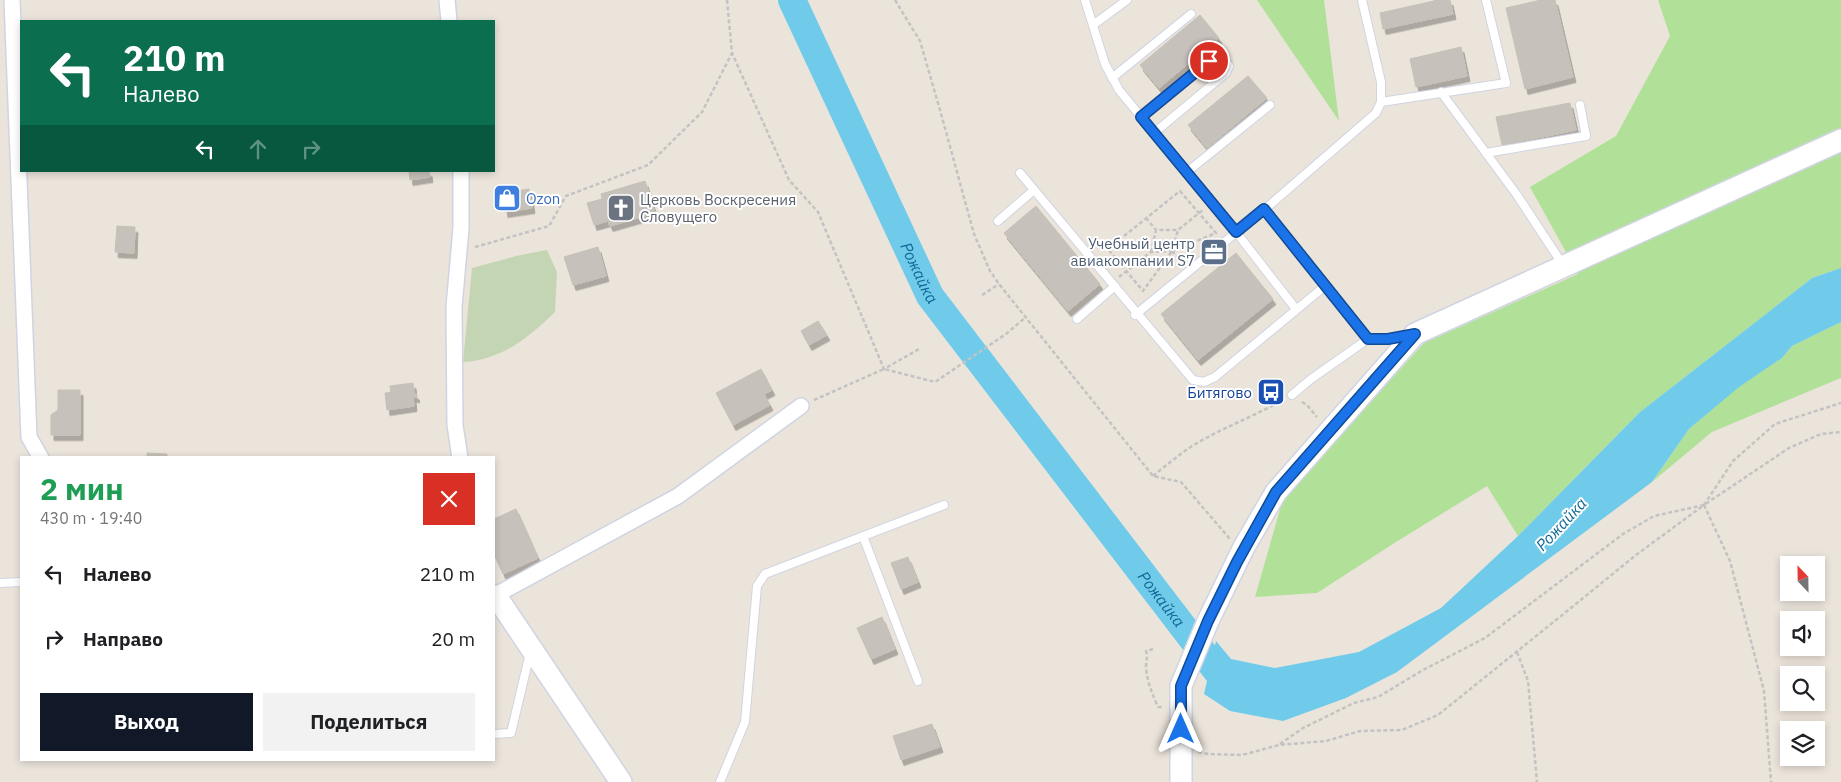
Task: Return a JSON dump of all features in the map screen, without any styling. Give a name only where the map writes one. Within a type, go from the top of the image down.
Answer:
[{"type":"street","points":[[12,0],[29,437],[40,456]]},
{"type":"street","points":[[447,0],[449,20]]},
{"type":"street","points":[[1181,782],[1181,686],[1208,621],[1244,547],[1276,492],[1415,334],[1841,140]]},
{"type":"street","points":[[460,456],[455,425],[454,307],[461,228],[461,172]]},
{"type":"street","points":[[621,782],[495,594],[678,496],[801,406]]},
{"type":"lane","points":[[1085,0],[1105,64],[1119,90],[1212,202],[1296,309]]},
{"type":"lane","points":[[1093,25],[1127,0]]},
{"type":"lane","points":[[1137,314],[1376,113],[1381,102],[1380,82],[1362,0]]},
{"type":"lane","points":[[1381,102],[1506,83],[1486,0]]},
{"type":"lane","points":[[1112,78],[1191,14]]},
{"type":"lane","points":[[1141,117],[1209,61],[1217,57],[1224,60],[1229,66],[1226,73],[1154,133]]},
{"type":"lane","points":[[1442,92],[1517,194],[1564,266]]},
{"type":"lane","points":[[1486,152],[1586,136],[1580,105]]},
{"type":"lane","points":[[1187,172],[1270,106]]},
{"type":"lane","points":[[1020,173],[1193,380],[1204,382],[1215,377],[1325,286]]},
{"type":"lane","points":[[998,221],[1034,190]]},
{"type":"lane","points":[[1264,209],[1368,339]]},
{"type":"lane","points":[[1077,319],[1114,284]]},
{"type":"lane","points":[[1292,395],[1311,379],[1368,339],[1388,339],[1415,334]]},
{"type":"lane","points":[[720,782],[745,722],[757,586],[766,574],[944,504]]},
{"type":"lane","points":[[863,536],[918,681]]},
{"type":"lane","points":[[0,583],[20,582]]},
{"type":"lane","points":[[495,734],[511,733],[532,649]]},
{"type":"path","points":[[726,0],[732,53],[789,180],[818,212],[884,369]]},
{"type":"path","points":[[894,0],[920,41],[974,234],[990,271],[1152,476],[1181,482],[1229,538],[1244,547]]},
{"type":"path","points":[[459,251],[549,226],[566,196],[648,166],[702,112],[732,53]]},
{"type":"path","points":[[1114,284],[1126,271],[1151,252],[1172,251],[1216,234],[1199,213],[1180,191],[1108,249],[1126,271],[1143,291],[1172,251],[1178,230],[1199,213],[1212,202]]},
{"type":"path","points":[[1146,218],[1156,230]]},
{"type":"path","points":[[1156,230],[1178,230]]},
{"type":"path","points":[[1151,252],[1156,230]]},
{"type":"path","points":[[1172,251],[1189,271]]},
{"type":"path","points":[[982,296],[999,284]]},
{"type":"path","points":[[884,369],[935,382],[1006,334],[1026,317]]},
{"type":"path","points":[[801,406],[884,369],[919,349]]},
{"type":"path","points":[[1152,476],[1187,449],[1292,395],[1307,405],[1316,415],[1322,439]]},
{"type":"path","points":[[1279,745],[1303,728],[1354,703],[1378,697],[1423,670],[1486,638],[1623,534],[1654,516],[1704,505],[1733,462],[1775,424],[1841,403]]},
{"type":"path","points":[[1181,748],[1208,754],[1242,755],[1279,745],[1326,741],[1360,731],[1402,730],[1438,714],[1636,555],[1704,505],[1789,448],[1821,434],[1841,432]]},
{"type":"path","points":[[1704,505],[1730,561],[1764,691],[1771,782]]},
{"type":"path","points":[[1153,649],[1146,651],[1148,656],[1146,664],[1148,686],[1158,707],[1181,709]]},
{"type":"path","points":[[1517,652],[1528,680],[1537,782]]},
{"type":"green space","points":[[1257,0],[1324,0],[1339,121]]},
{"type":"green space","points":[[1658,0],[1841,0],[1841,268],[1812,278],[1640,412],[1518,536],[1487,486],[1317,593],[1255,597],[1283,499],[1424,343],[1578,274],[1530,187],[1616,136],[1670,36]]},
{"type":"green space","points":[[547,250],[557,272],[555,312],[514,346],[490,357],[463,362],[472,268]]},
{"type":"green space","points":[[1841,322],[1841,378],[1712,432],[1652,482],[1689,429],[1739,386],[1782,358],[1792,346]]},
{"type":"water","points":[[1841,268],[1841,322],[1792,346],[1782,358],[1739,387],[1689,429],[1652,482],[1397,672],[1346,698],[1283,721],[1230,711],[1204,694],[1216,641],[1231,659],[1275,668],[1359,652],[1441,608],[1518,536],[1640,412],[1812,278]]},
{"type":"building","points":[[1434,0],[1450,0],[1453,14],[1383,29],[1380,13]]},
{"type":"building","points":[[1541,0],[1555,0],[1573,77],[1525,89],[1506,8]]},
{"type":"building","points":[[1200,15],[1219,38],[1159,88],[1140,65]]},
{"type":"building","points":[[1461,47],[1467,76],[1416,87],[1410,59]]},
{"type":"building","points":[[1248,76],[1267,98],[1207,148],[1188,125]]},
{"type":"building","points":[[1570,103],[1576,130],[1502,145],[1496,117]]},
{"type":"building","points":[[409,172],[429,172],[430,177],[410,180]]},
{"type":"building","name":"Церковь Воскресения Словущего","points":[[645,181],[655,213],[610,226],[608,221],[594,225],[587,203],[602,199],[601,194]]},
{"type":"building","points":[[529,189],[532,208],[505,212],[502,193]]},
{"type":"building","points":[[1036,206],[1100,284],[1068,311],[1004,233]]},
{"type":"building","points":[[117,226],[135,227],[134,253],[115,252]]},
{"type":"building","points":[[598,247],[606,276],[573,285],[564,257]]},
{"type":"building","points":[[1236,253],[1273,299],[1198,360],[1161,314]]},
{"type":"building","points":[[818,321],[827,335],[809,345],[801,331]]},
{"type":"building","points":[[761,369],[772,390],[764,394],[770,405],[733,425],[716,393]]},
{"type":"building","points":[[413,383],[414,394],[417,397],[413,397],[414,406],[387,410],[385,393],[391,392],[390,386]]},
{"type":"building","points":[[58,390],[80,390],[80,435],[51,435],[51,415],[58,410]]},
{"type":"building","points":[[147,453],[167,454],[167,456],[147,456]]},
{"type":"building","points":[[516,509],[538,558],[503,574],[495,556],[495,519]]},
{"type":"building","points":[[908,557],[918,582],[901,589],[891,563]]},
{"type":"building","points":[[882,617],[895,649],[871,659],[857,628]]},
{"type":"building","points":[[932,724],[940,747],[901,760],[893,736]]},
{"type":"waterway","name":"Рожайка","points":[[792,0],[930,296],[1223,679],[1242,681]]},
{"type":"place","name":"Ozon","points":[[507,198]]},
{"type":"place","name":"Церковь Воскресения Словущего","points":[[621,208]]},
{"type":"place","name":"Учебный центр авиакомпании S7","points":[[1214,252]]},
{"type":"place","name":"Битягово","points":[[1271,392]]},
{"type":"route","points":[[1181,729],[1181,686],[1208,621],[1244,547],[1276,492],[1415,334],[1388,339],[1368,339],[1264,209],[1236,232],[1141,117],[1209,61]]}]
